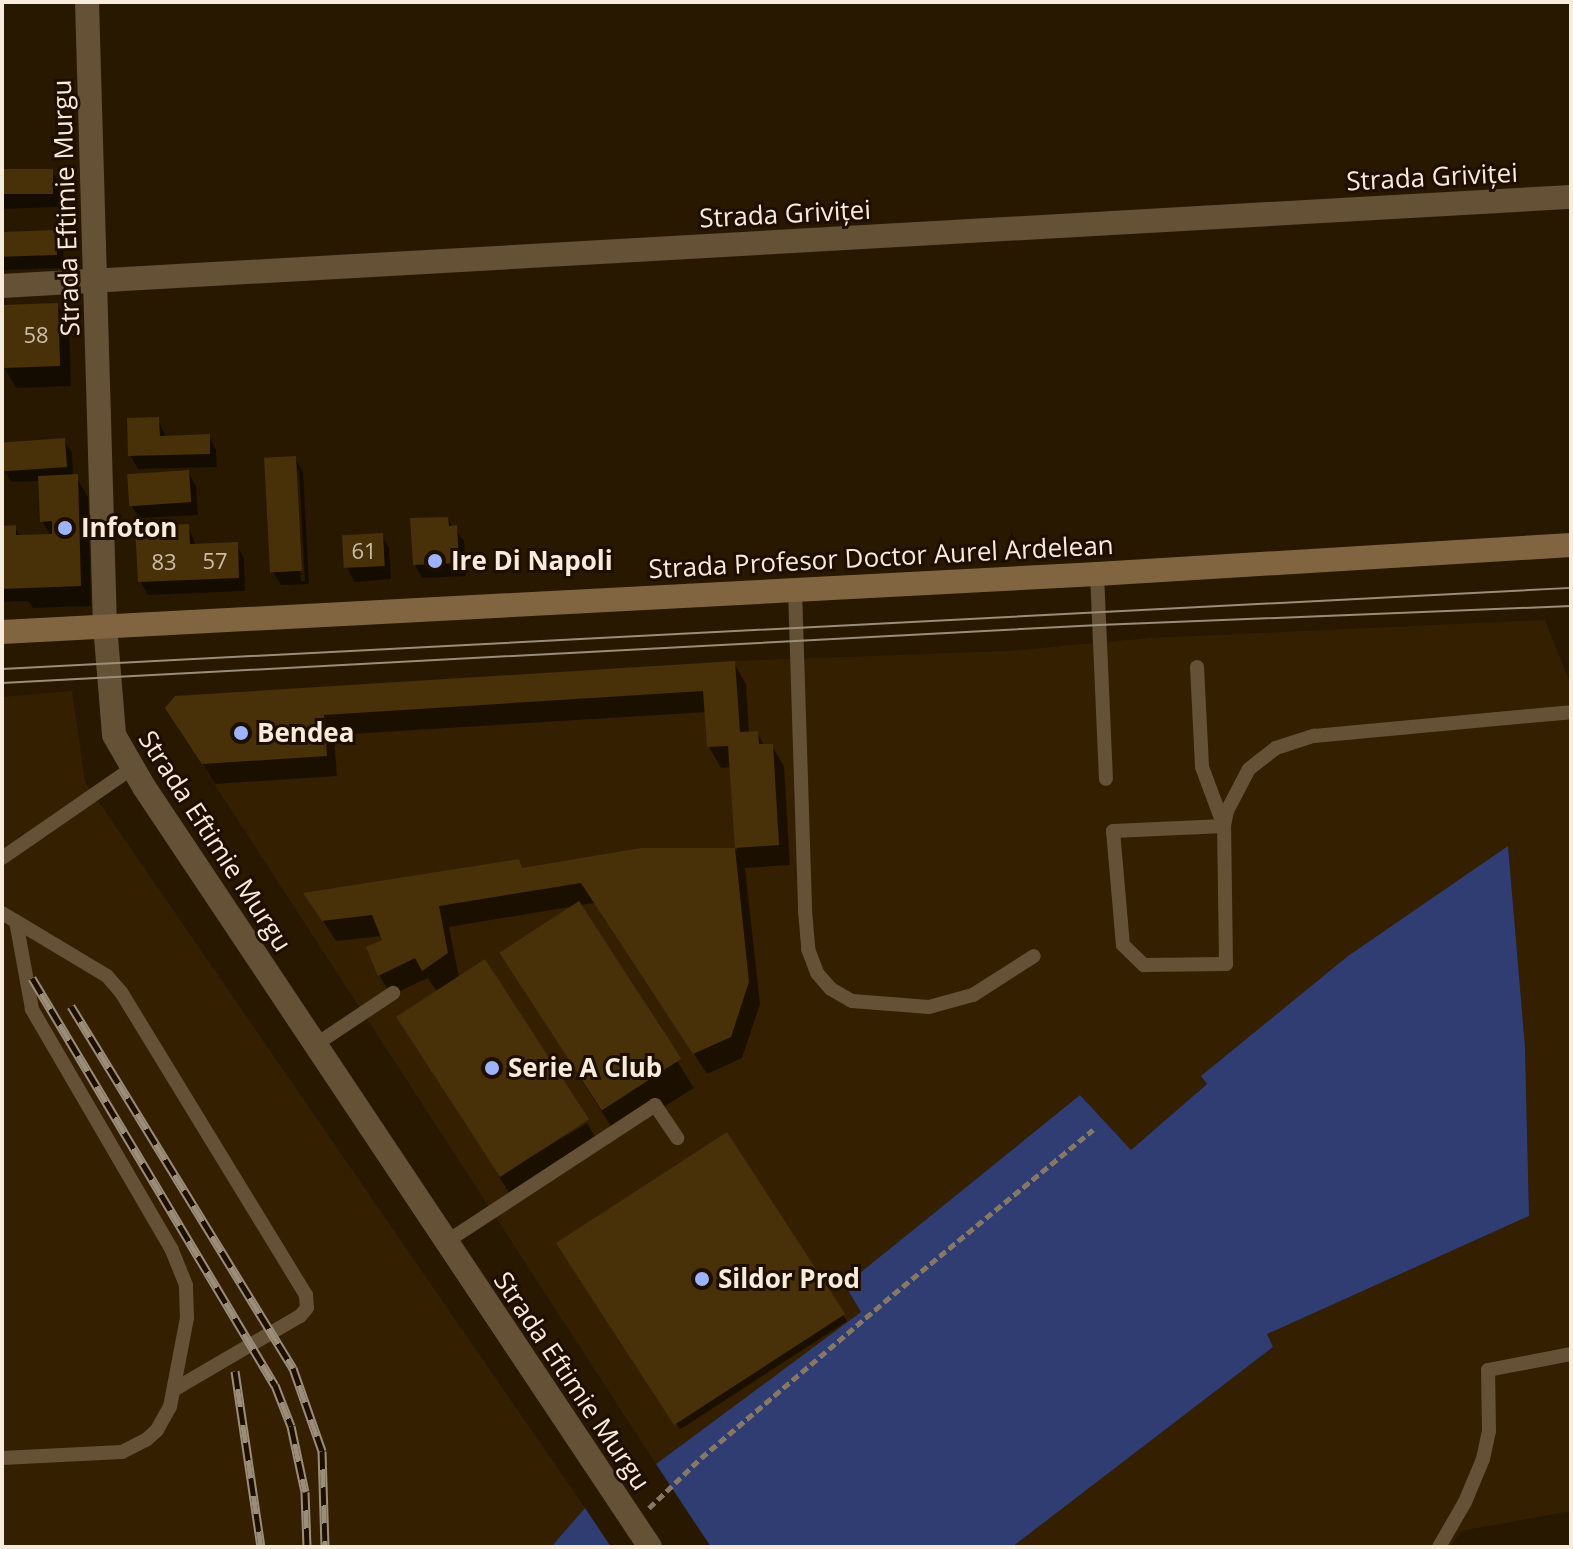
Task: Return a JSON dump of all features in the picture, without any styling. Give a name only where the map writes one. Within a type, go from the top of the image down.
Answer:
[{"type":"main road","name":"Strada Profesor Doctor Aurel Ardelean","points":[[2,632],[1097,574],[1571,545]]},
{"type":"street","name":"Strada Eftimie Murgu","points":[[87,2],[105,625],[111,723],[131,769],[650,1547]]},
{"type":"street","name":"Strada Griviței","points":[[2,286],[1571,197]]},
{"type":"lane","points":[[1097,574],[1106,779]]},
{"type":"lane","points":[[795,589],[805,911],[808,949],[817,973],[831,989],[852,1001],[929,1007],[973,995],[1034,956]]},
{"type":"lane","points":[[1197,667],[1202,767],[1224,826]]},
{"type":"lane","points":[[1224,826],[1113,831],[1123,945],[1144,965],[1226,964],[1224,826],[1233,796],[1249,769],[1290,742],[1314,736],[1571,712]]},
{"type":"lane","points":[[2,858],[131,769]]},
{"type":"lane","points":[[2,913],[107,976],[121,992],[306,1295],[307,1308],[300,1316],[175,1389]]},
{"type":"lane","points":[[3,1459],[122,1452],[135,1447],[157,1430],[175,1389],[187,1318],[186,1285],[172,1250],[32,1009],[16,921]]},
{"type":"lane","points":[[315,1045],[393,993]]},
{"type":"lane","points":[[446,1242],[655,1105],[677,1138]]},
{"type":"lane","points":[[1439,1547],[1465,1502],[1483,1459],[1489,1431],[1488,1370],[1571,1354]]},
{"type":"path","points":[[633,1523],[701,1458],[1093,1130]]},
{"type":"shaded area","points":[[1545,620],[1571,685],[1571,1511],[1461,1531],[1450,1547],[1012,1547],[1273,1347],[1266,1334],[1529,1216],[1525,1047],[1508,847],[1202,1077],[1207,1084],[1131,1150],[1080,1095],[845,1285],[862,1312],[656,1464],[165,708],[175,696],[735,661],[1008,651],[1150,638]]},
{"type":"shaded area","points":[[72,691],[85,782],[585,1508],[551,1547],[2,1547],[2,697]]},
{"type":"shaded area","points":[[1508,846],[1525,1047],[1529,1216],[1267,1334],[1273,1347],[1012,1547],[711,1547],[656,1464],[861,1312],[845,1285],[1080,1095],[1131,1150],[1207,1084],[1201,1076],[1348,956]]},
{"type":"shaded area","points":[[585,1508],[611,1547],[551,1547]]},
{"type":"building","points":[[2,169],[53,169],[53,194],[2,194]]},
{"type":"building","points":[[56,230],[57,255],[3,257],[2,232]]},
{"type":"building","points":[[58,303],[60,366],[4,368],[2,305]]},
{"type":"building","points":[[159,417],[160,436],[210,434],[210,454],[128,456],[127,418]]},
{"type":"building","points":[[65,438],[67,467],[4,471],[2,442]]},
{"type":"building","points":[[296,456],[302,571],[270,573],[264,458]]},
{"type":"building","points":[[189,470],[191,502],[129,506],[127,474]]},
{"type":"building","name":"Infoton","points":[[78,474],[81,586],[2,589],[2,526],[16,525],[16,535],[52,534],[52,521],[40,522],[38,476]]},
{"type":"building","points":[[448,517],[449,526],[457,525],[459,563],[413,565],[410,518]]},
{"type":"building","points":[[189,524],[190,544],[238,542],[239,578],[138,582],[135,527]]},
{"type":"building","points":[[383,533],[385,566],[344,568],[342,535]]},
{"type":"building","points":[[735,661],[740,732],[758,731],[759,744],[773,744],[779,845],[735,848],[728,746],[707,747],[703,691],[324,715],[327,756],[202,764],[165,708],[175,696]]},
{"type":"building","points":[[641,848],[735,848],[749,982],[731,1037],[693,1054],[581,883],[439,906],[448,953],[422,971],[415,958],[378,976],[366,947],[382,940],[372,915],[322,921],[303,893],[519,859],[522,868]]},
{"type":"building","points":[[579,901],[681,1059],[602,1110],[499,953]]},
{"type":"building","name":"Serie A Club","points":[[485,959],[589,1119],[500,1177],[396,1017]]},
{"type":"building","name":"Sildor Prod","points":[[727,1132],[845,1314],[674,1425],[556,1243]]},
{"type":"tram line","points":[[2,669],[1571,588]]},
{"type":"tram line","points":[[2,683],[1099,625],[1571,606]]},
{"type":"railway","points":[[32,978],[275,1385],[291,1426],[305,1492],[307,1547]]},
{"type":"railway","points":[[71,1006],[293,1368],[322,1451],[325,1547]]},
{"type":"railway","points":[[235,1371],[261,1547]]},
{"type":"place","name":"Infoton","points":[[65,528]]},
{"type":"place","name":"Ire Di Napoli","points":[[435,561]]},
{"type":"place","name":"Bendea","points":[[241,733]]},
{"type":"place","name":"Serie A Club","points":[[492,1068]]},
{"type":"place","name":"Sildor Prod","points":[[702,1279]]}]
